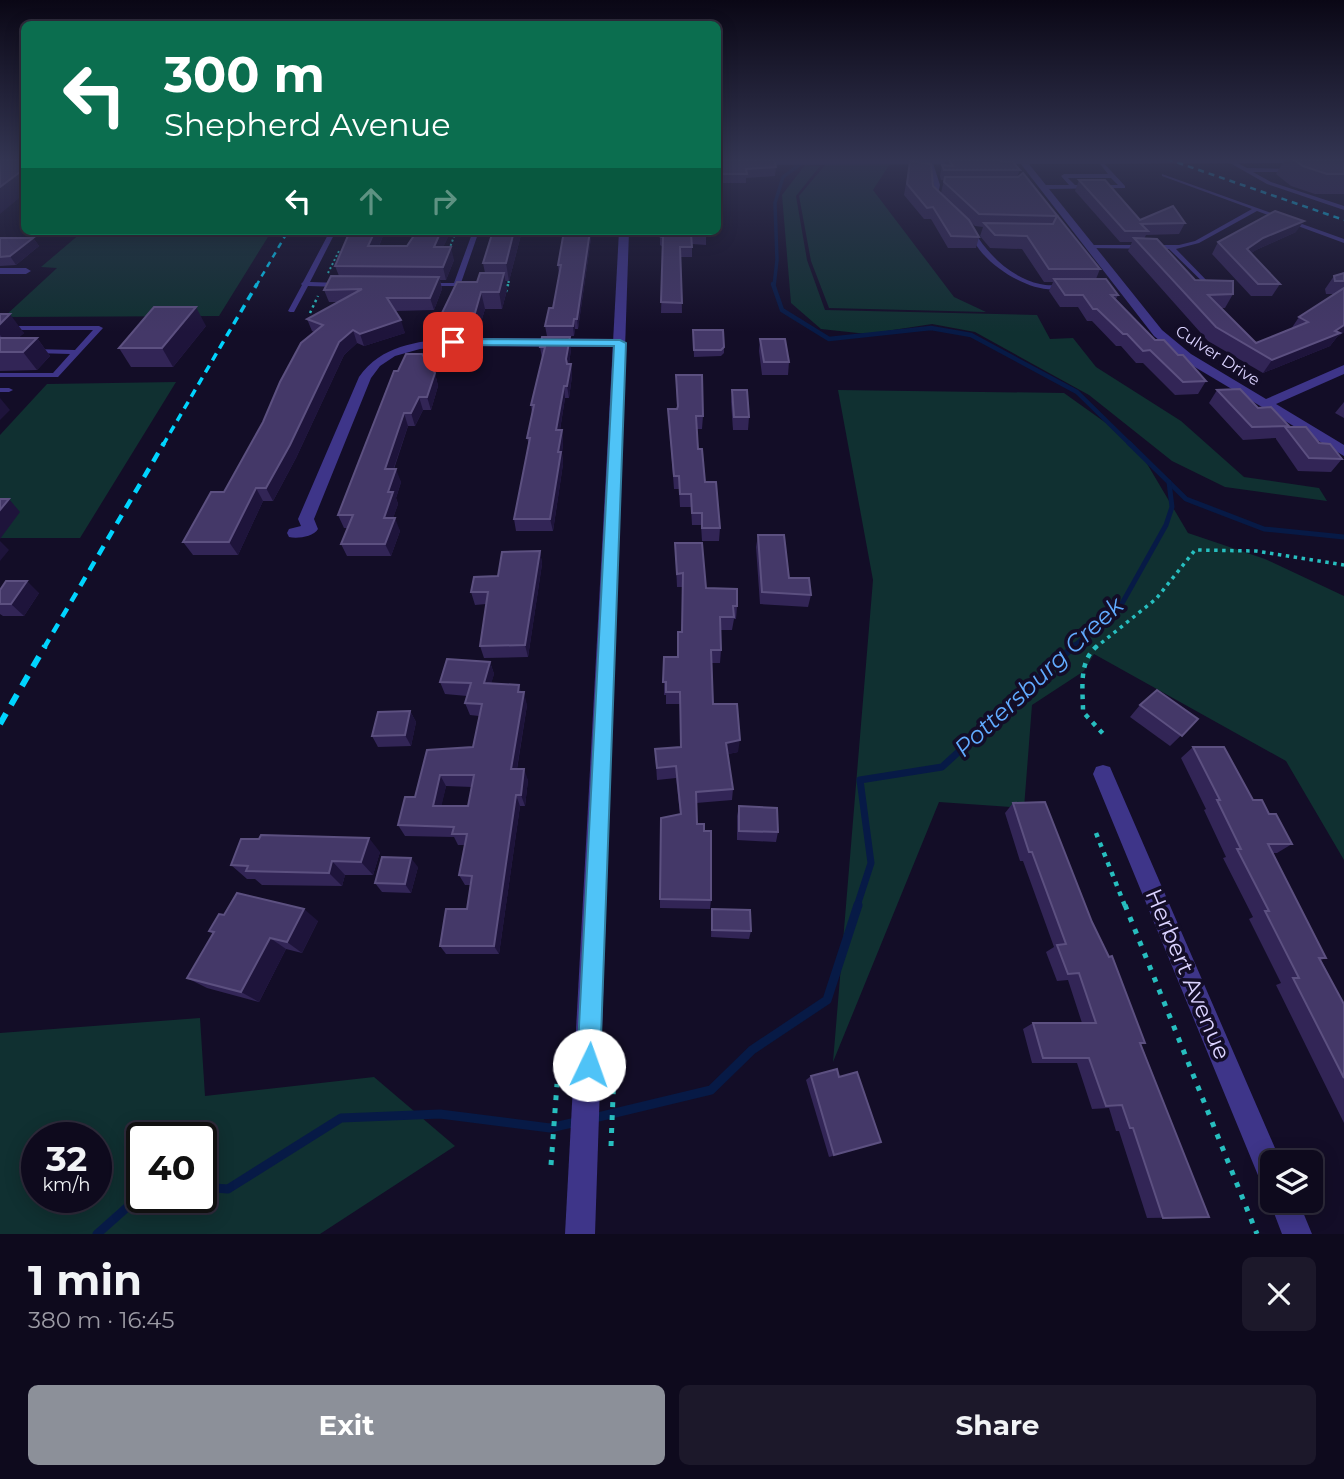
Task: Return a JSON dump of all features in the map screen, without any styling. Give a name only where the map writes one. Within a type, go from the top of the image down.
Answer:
[{"type":"street","name":"Culver Drive","points":[[1066,217],[1091,247],[1116,287],[1157,334],[1187,357],[1344,451]]},
{"type":"street","points":[[580,1234],[584,1175],[601,1069],[624,235]]},
{"type":"street","points":[[0,271],[26,271]]},
{"type":"street","points":[[295,533],[310,529],[306,519],[365,377],[376,363],[391,353],[419,345],[453,342],[620,343]]},
{"type":"street","points":[[1265,404],[1344,369]]},
{"type":"street","name":"Herbert Avenue","points":[[1103,774],[1261,1150]]},
{"type":"street","points":[[1288,1213],[1297,1234]]},
{"type":"lane","points":[[1091,247],[1171,247],[1197,242],[1243,217]]},
{"type":"lane","points":[[1278,217],[1344,241]]},
{"type":"lane","points":[[985,231],[971,230],[977,243],[1004,268],[1037,287],[1074,287]]},
{"type":"lane","points":[[292,311],[331,235]]},
{"type":"lane","points":[[457,285],[475,235]]},
{"type":"lane","points":[[1171,247],[1211,288]]},
{"type":"lane","points":[[304,284],[349,285]]},
{"type":"lane","points":[[416,285],[479,285]]},
{"type":"lane","points":[[0,328],[99,328],[55,375],[0,374]]},
{"type":"lane","points":[[26,351],[76,352]]},
{"type":"path","points":[[448,254],[455,235]]},
{"type":"path","points":[[324,281],[343,243]]},
{"type":"path","points":[[1106,737],[1083,712],[1083,670],[1089,653],[1156,599],[1195,550],[1256,551],[1344,565]]},
{"type":"path","points":[[1096,832],[1257,1234]]},
{"type":"path","points":[[601,1069],[611,1146]]},
{"type":"path","points":[[551,1165],[557,1084]]},
{"type":"green space","points":[[784,217],[800,217],[807,260],[825,310],[1037,315],[1050,339],[1073,338],[1096,367],[1181,421],[1244,477],[1319,488],[1327,501],[1225,487],[1172,461],[1089,395],[975,332],[932,324],[867,334],[821,329],[791,303]]},
{"type":"green space","points":[[803,217],[893,217],[954,297],[986,312],[829,308],[811,261]]},
{"type":"green space","points":[[79,235],[269,235],[219,316],[4,317],[57,268],[41,267]]},
{"type":"green space","points":[[176,382],[80,538],[0,538],[0,435],[47,384]]},
{"type":"green space","points":[[838,390],[1064,393],[1106,423],[1146,462],[1188,533],[1265,559],[1344,596],[1344,860],[1286,761],[1094,654],[1084,671],[1032,705],[1024,808],[939,802],[833,1062],[873,580]]},
{"type":"green space","points":[[200,1018],[205,1096],[374,1077],[455,1146],[320,1234],[0,1234],[0,1033]]},
{"type":"building","points":[[939,217],[965,217],[979,237],[951,236]]},
{"type":"building","points":[[1058,217],[1100,269],[1049,269],[1027,236],[995,235],[984,223],[1053,224]]},
{"type":"building","points":[[1112,217],[1137,217],[1140,220],[1148,217],[1180,217],[1185,223],[1141,224],[1148,231],[1125,231]]},
{"type":"building","points":[[1265,217],[1291,217],[1304,221],[1263,238],[1247,249],[1280,284],[1258,284],[1218,242]]},
{"type":"building","points":[[348,235],[373,235],[368,246],[407,246],[414,235],[439,235],[434,247],[451,247],[443,267],[335,266]]},
{"type":"building","points":[[492,235],[513,235],[506,263],[483,263]]},
{"type":"building","points":[[563,235],[589,235],[577,319],[574,319],[573,326],[545,326],[549,308],[553,308],[561,265],[558,265]]},
{"type":"building","points":[[691,235],[692,247],[680,247],[682,303],[661,302],[663,237],[659,236]]},
{"type":"building","points":[[0,238],[33,238],[10,256],[0,257]]},
{"type":"building","points":[[1134,238],[1157,239],[1195,280],[1233,281],[1233,294],[1208,295],[1256,343],[1308,322],[1299,317],[1344,288],[1344,325],[1335,331],[1340,333],[1272,360],[1216,327]]},
{"type":"building","points":[[480,273],[504,273],[499,292],[481,292],[475,313],[442,313],[457,282],[477,282]]},
{"type":"building","points":[[1344,273],[1344,281],[1335,281],[1334,276]]},
{"type":"building","points":[[331,276],[439,277],[430,298],[387,298],[401,320],[360,334],[353,330],[339,342],[290,445],[266,488],[256,488],[229,542],[183,542],[211,492],[224,492],[263,422],[301,343],[323,325],[307,319],[362,289],[324,290]]},
{"type":"building","points":[[1054,279],[1106,279],[1118,295],[1111,295],[1155,340],[1164,340],[1178,355],[1183,355],[1206,381],[1183,382],[1150,350],[1143,351],[1127,334],[1123,334],[1097,309],[1093,309],[1083,295],[1065,295]]},
{"type":"building","points":[[154,307],[196,307],[162,348],[119,348]]},
{"type":"building","points":[[0,314],[10,314],[0,324]]},
{"type":"building","points":[[693,330],[723,330],[724,347],[721,350],[694,350]]},
{"type":"building","points":[[542,337],[570,337],[566,359],[567,364],[571,364],[556,430],[562,430],[558,452],[561,452],[550,519],[514,519],[530,438],[527,438],[534,405],[531,405],[545,347],[540,347]]},
{"type":"building","points":[[0,338],[37,338],[23,352],[0,352]]},
{"type":"building","points":[[760,339],[785,339],[789,362],[764,362]]},
{"type":"building","points":[[406,354],[422,354],[435,373],[427,397],[419,397],[411,413],[404,413],[385,469],[396,469],[388,492],[393,492],[384,518],[395,518],[385,544],[341,544],[353,515],[338,515],[394,371],[398,371]]},
{"type":"building","points":[[676,375],[702,375],[703,416],[696,416],[698,449],[702,449],[705,482],[716,482],[720,528],[702,528],[702,513],[692,513],[691,494],[680,494],[679,476],[674,476],[668,409],[677,409],[678,406]]},
{"type":"building","points":[[1240,389],[1258,408],[1271,407],[1289,426],[1252,427],[1217,390]]},
{"type":"building","points":[[732,390],[747,390],[749,417],[734,417]]},
{"type":"building","points":[[1285,427],[1306,427],[1319,443],[1330,444],[1342,459],[1309,458]]},
{"type":"building","points":[[0,499],[9,499],[0,510]]},
{"type":"building","points":[[758,535],[784,535],[789,578],[809,578],[811,595],[762,592]]},
{"type":"building","points":[[675,543],[702,543],[706,588],[737,589],[737,606],[733,606],[734,617],[720,617],[721,650],[711,650],[713,704],[737,704],[740,740],[726,743],[733,789],[696,792],[697,824],[704,824],[704,831],[711,831],[711,900],[660,899],[661,818],[681,814],[676,766],[657,768],[655,749],[681,747],[680,692],[666,692],[666,682],[663,682],[664,657],[678,657],[678,632],[682,632],[683,573],[677,574]]},
{"type":"building","points":[[540,551],[525,645],[480,646],[488,592],[471,592],[474,577],[498,576],[502,552]]},
{"type":"building","points":[[6,581],[27,581],[11,604],[0,604],[0,590]]},
{"type":"building","points":[[447,659],[490,662],[484,683],[519,685],[518,692],[524,692],[511,769],[524,769],[521,795],[516,795],[494,946],[440,946],[446,909],[467,909],[472,876],[459,875],[467,834],[452,834],[454,827],[398,825],[405,797],[415,797],[427,750],[473,747],[482,704],[465,703],[471,683],[440,682]],"holes":[[[440,775],[474,775],[468,806],[433,806]]]},
{"type":"building","points":[[1157,690],[1198,719],[1182,736],[1140,705]]},
{"type":"building","points":[[410,711],[405,735],[372,736],[378,712]]},
{"type":"building","points":[[1193,747],[1224,747],[1253,800],[1262,800],[1269,814],[1276,814],[1292,844],[1268,844],[1326,958],[1319,958],[1344,1004],[1344,1078],[1293,978],[1299,978],[1265,911],[1269,911],[1237,849],[1241,849]]},
{"type":"building","points":[[1045,802],[1092,922],[1109,957],[1112,956],[1145,1043],[1140,1043],[1209,1217],[1163,1218],[1133,1128],[1130,1128],[1122,1105],[1106,1106],[1089,1058],[1043,1058],[1033,1023],[1096,1023],[1079,973],[1068,974],[1057,945],[1066,944],[1032,852],[1029,852],[1013,803]]},
{"type":"building","points":[[739,806],[777,808],[778,832],[739,831]]},
{"type":"building","points":[[261,835],[369,838],[361,862],[332,861],[329,873],[246,871],[248,866],[231,865],[241,839],[259,839]]},
{"type":"building","points":[[382,857],[411,858],[405,884],[375,883]]},
{"type":"building","points":[[237,893],[304,909],[287,942],[270,938],[241,992],[187,978],[214,932],[209,931],[219,914],[224,915]]},
{"type":"building","points":[[712,909],[750,910],[751,931],[712,930]]},
{"type":"building","points":[[837,1069],[839,1077],[857,1072],[881,1142],[834,1155],[811,1076]]},
{"type":"waterway","name":"Pottersburg Creek","points":[[774,286],[777,260],[775,217]]},
{"type":"waterway","name":"Pottersburg Creek","points":[[773,284],[782,310],[829,339],[931,328],[971,335],[1077,392],[1131,445]]},
{"type":"waterway","name":"Pottersburg Creek","points":[[1129,443],[1169,482]]},
{"type":"waterway","name":"Pottersburg Creek","points":[[1072,648],[1120,607],[1166,525],[1172,507],[1169,482]]},
{"type":"waterway","name":"Pottersburg Creek","points":[[1169,482],[1186,499],[1264,529],[1344,537]]},
{"type":"waterway","name":"Pottersburg Creek","points":[[857,906],[871,863],[860,780],[942,767],[1074,646]]},
{"type":"waterway","name":"Pottersburg Creek","points":[[594,1118],[711,1090],[752,1050],[827,1000],[858,905]]},
{"type":"waterway","name":"Pottersburg Creek","points":[[217,1188],[228,1189],[341,1118],[440,1114],[550,1128],[576,1122]]},
{"type":"waterway","name":"Pottersburg Creek","points":[[97,1234],[126,1208]]},
{"type":"railway","points":[[1334,217],[1344,220]]},
{"type":"railway","points":[[256,286],[286,235]]},
{"type":"railway","points":[[163,445],[257,284]]},
{"type":"railway","points":[[44,648],[164,443]]},
{"type":"railway","points":[[0,724],[45,646]]},
{"type":"route","points":[[453,342],[620,343],[589,1065]]}]
